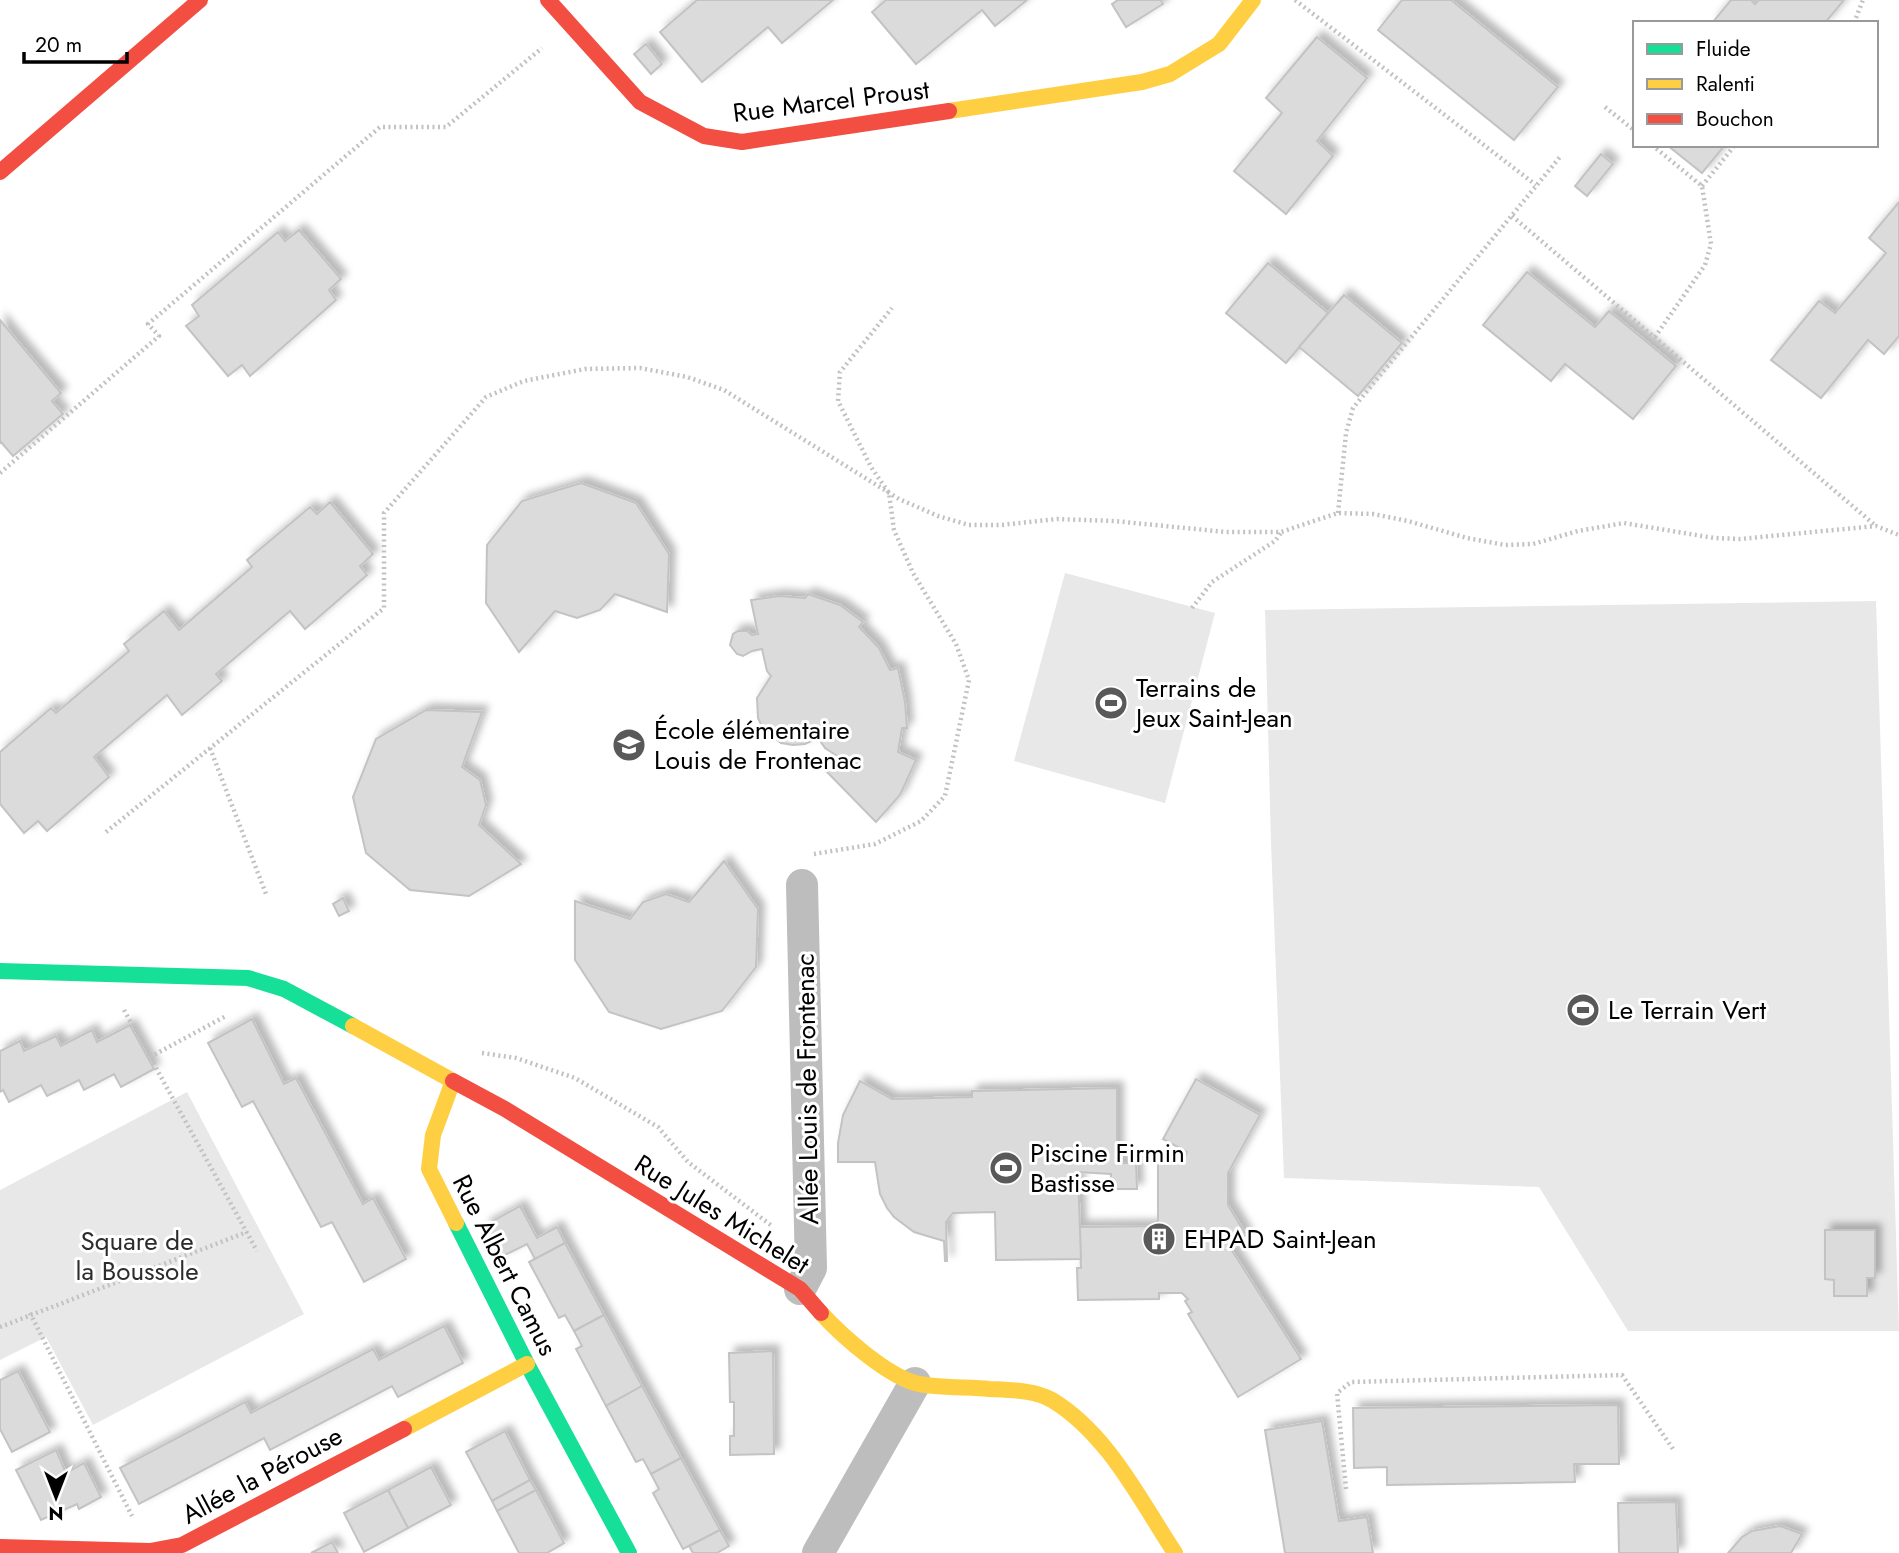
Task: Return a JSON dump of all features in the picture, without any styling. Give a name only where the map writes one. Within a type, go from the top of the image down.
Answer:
[{"type":"street","points":[[0,172],[200,0]]},
{"type":"street","name":"Rue Marcel Proust","points":[[548,0],[640,102],[704,136],[742,142],[1142,82],[1170,74],[1219,44],[1253,0]]},
{"type":"street","name":"Allée Louis de Frontenac","points":[[800,1289],[811,1268],[802,885]]},
{"type":"street","points":[[0,971],[248,978],[284,989],[453,1081]]},
{"type":"street","name":"Rue Jules Michelet","points":[[453,1081],[505,1109],[800,1289],[834,1326],[876,1362],[915,1383],[1019,1391],[1050,1399],[1087,1426],[1116,1463],[1175,1553]]},
{"type":"street","name":"Rue Albert Camus","points":[[453,1081],[433,1135],[429,1169],[527,1364],[629,1553]]},
{"type":"street","name":"Allée la Pérouse","points":[[0,1547],[150,1551],[182,1545],[527,1364]]},
{"type":"street","points":[[818,1553],[915,1383]]},
{"type":"path","points":[[1295,0],[1536,186]]},
{"type":"path","points":[[1855,21],[1863,0]]},
{"type":"path","points":[[0,473],[159,336],[148,324],[380,127],[446,127],[571,24]]},
{"type":"path","points":[[1605,107],[1633,129]]},
{"type":"path","points":[[1654,147],[1702,186],[1711,244],[1705,265],[1655,337]]},
{"type":"path","points":[[1702,186],[1733,147]]},
{"type":"path","points":[[1338,513],[1346,433],[1353,408],[1560,157]]},
{"type":"path","points":[[1512,216],[1876,526],[1899,535]]},
{"type":"path","points":[[802,885],[810,855],[875,844],[921,821],[945,796],[969,680],[956,644],[913,573],[894,530],[889,493],[870,467],[838,401],[840,372],[892,308]]},
{"type":"path","points":[[106,832],[384,608],[384,513],[486,397],[524,381],[585,369],[640,368],[687,377],[724,390],[889,493],[938,516],[969,524],[1001,525],[1057,519],[1102,520],[1226,532],[1281,532],[1338,513],[1373,514],[1505,545],[1532,544],[1578,531],[1623,523],[1714,538],[1740,539],[1876,526]]},
{"type":"path","points":[[1192,608],[1212,582],[1275,541],[1281,532]]},
{"type":"path","points":[[210,748],[267,894]]},
{"type":"path","points":[[103,972],[257,1251]]},
{"type":"path","points":[[150,1057],[232,1012]]},
{"type":"path","points":[[0,1326],[247,1232]]},
{"type":"path","points":[[30,1313],[150,1551]]},
{"type":"path","points":[[1346,1489],[1337,1393],[1351,1382],[1622,1375],[1673,1449]]},
{"type":"green space","name":"Terrains de Jeux Saint-Jean","points":[[1065,573],[1215,613],[1165,803],[1014,761]]},
{"type":"green space","name":"Le Terrain Vert","points":[[1876,601],[1899,1331],[1628,1331],[1539,1187],[1284,1178],[1265,610]]},
{"type":"green space","name":"Square de la Boussole","points":[[187,1092],[304,1314],[93,1425],[46,1337],[0,1360],[0,1190]]},
{"type":"building","points":[[697,0],[833,0],[782,43],[768,27],[702,82],[660,32]]},
{"type":"building","points":[[886,0],[1027,0],[995,26],[982,10],[916,64],[872,12]]},
{"type":"building","points":[[1118,0],[1161,0],[1163,4],[1126,27],[1112,4]]},
{"type":"building","points":[[1402,0],[1451,0],[1558,87],[1514,140],[1378,30]]},
{"type":"building","points":[[1731,0],[1751,0],[1755,4],[1759,0],[1844,0],[1827,21],[1714,21]]},
{"type":"building","points":[[1317,37],[1367,78],[1317,141],[1333,156],[1286,214],[1234,171],[1282,113],[1266,98]]},
{"type":"building","points":[[646,44],[662,64],[651,74],[634,54]]},
{"type":"building","points":[[1670,147],[1723,147],[1702,173]]},
{"type":"building","points":[[1601,154],[1613,164],[1587,196],[1575,186]]},
{"type":"building","points":[[1899,202],[1899,336],[1884,354],[1868,340],[1821,398],[1771,360],[1819,301],[1835,313],[1886,253],[1869,238]]},
{"type":"building","points":[[299,230],[341,279],[329,290],[336,300],[250,376],[242,365],[228,376],[186,326],[199,316],[192,305],[278,232],[285,241]]},
{"type":"building","points":[[1268,263],[1328,313],[1286,363],[1226,313]]},
{"type":"building","points":[[1527,272],[1595,327],[1609,311],[1676,366],[1633,419],[1565,364],[1551,381],[1483,325]]},
{"type":"building","points":[[1344,295],[1402,343],[1358,396],[1299,347]]},
{"type":"building","points":[[0,320],[61,393],[52,401],[63,414],[13,456],[0,443]]},
{"type":"building","points":[[581,483],[636,503],[669,554],[667,612],[615,594],[600,610],[577,618],[555,611],[519,652],[486,603],[487,545],[522,501]]},
{"type":"building","points":[[330,502],[373,554],[360,566],[367,575],[305,629],[290,611],[216,674],[222,681],[182,715],[167,695],[94,757],[109,777],[47,831],[38,821],[24,833],[0,804],[0,752],[51,708],[56,713],[129,651],[124,644],[164,611],[179,630],[252,567],[247,560],[310,507],[317,514]]},
{"type":"building","points":[[808,594],[840,605],[863,622],[859,627],[879,648],[890,670],[898,668],[907,728],[902,728],[898,752],[916,760],[900,795],[876,822],[827,772],[840,758],[825,748],[818,738],[805,744],[793,745],[781,743],[763,729],[758,718],[757,698],[771,676],[767,671],[762,649],[743,656],[737,654],[730,645],[733,634],[738,631],[758,634],[751,600],[779,596],[805,598]]},
{"type":"building","points":[[426,710],[482,712],[462,767],[480,780],[486,805],[479,825],[521,864],[469,896],[410,890],[366,853],[353,797],[376,739]]},
{"type":"building","points":[[724,861],[758,909],[756,967],[722,1011],[661,1029],[609,1012],[575,960],[575,901],[630,919],[643,902],[666,894],[689,902]]},
{"type":"building","points":[[343,898],[349,911],[339,916],[333,904]]},
{"type":"building","points":[[252,1019],[284,1084],[296,1078],[363,1204],[373,1198],[406,1259],[364,1282],[332,1222],[321,1227],[253,1101],[242,1107],[208,1043]]},
{"type":"building","points":[[130,1025],[154,1069],[121,1087],[114,1074],[84,1090],[79,1080],[47,1096],[41,1085],[9,1102],[3,1090],[0,1092],[0,1051],[20,1041],[24,1051],[56,1036],[61,1046],[92,1030],[97,1042]]},
{"type":"building","name":"EHPAD Saint-Jean","points":[[1196,1079],[1260,1115],[1228,1173],[1228,1205],[1246,1235],[1232,1243],[1235,1247],[1231,1249],[1301,1359],[1238,1397],[1188,1314],[1192,1312],[1185,1301],[1188,1299],[1182,1293],[1159,1293],[1159,1299],[1078,1300],[1077,1268],[1081,1268],[1079,1227],[1158,1226],[1158,1162],[1183,1162],[1187,1152],[1163,1139]]},
{"type":"building","name":"Piscine Firmin Bastisse","points":[[860,1081],[892,1099],[972,1097],[972,1091],[1117,1088],[1117,1159],[1121,1159],[1121,1163],[1136,1163],[1137,1189],[1111,1189],[1111,1174],[1078,1172],[1081,1259],[996,1260],[995,1212],[953,1213],[946,1222],[945,1261],[944,1241],[914,1232],[887,1208],[880,1194],[875,1162],[838,1162],[843,1115]]},
{"type":"building","points":[[520,1206],[537,1238],[557,1227],[565,1243],[535,1259],[527,1244],[501,1257],[484,1226]]},
{"type":"building","points":[[1825,1230],[1875,1230],[1875,1278],[1867,1278],[1867,1296],[1834,1296],[1834,1280],[1825,1279]]},
{"type":"building","points":[[565,1243],[604,1315],[574,1331],[565,1315],[559,1318],[529,1262]]},
{"type":"building","points":[[604,1315],[642,1386],[606,1406],[576,1349],[582,1346],[574,1331]]},
{"type":"building","points":[[444,1326],[463,1363],[398,1397],[392,1386],[270,1450],[264,1438],[139,1504],[120,1468],[245,1402],[251,1413],[373,1349],[379,1360]]},
{"type":"building","points":[[773,1351],[774,1454],[730,1455],[730,1436],[734,1436],[734,1402],[730,1402],[729,1353]]},
{"type":"building","points":[[18,1371],[50,1432],[12,1452],[0,1429],[0,1380]]},
{"type":"building","points":[[642,1386],[681,1458],[651,1474],[643,1459],[636,1462],[606,1406]]},
{"type":"building","points":[[1618,1405],[1619,1464],[1574,1464],[1575,1482],[1387,1485],[1387,1467],[1354,1468],[1353,1408]]},
{"type":"building","points":[[1322,1421],[1339,1521],[1367,1517],[1373,1553],[1285,1553],[1265,1430]]},
{"type":"building","points":[[505,1431],[530,1480],[492,1501],[466,1452]]},
{"type":"building","points":[[56,1450],[66,1473],[84,1463],[101,1497],[79,1509],[77,1504],[41,1520],[16,1470]]},
{"type":"building","points":[[681,1458],[720,1530],[683,1549],[653,1493],[659,1489],[651,1474]]},
{"type":"building","points":[[431,1467],[451,1505],[408,1528],[388,1490]]},
{"type":"building","points":[[530,1480],[536,1490],[497,1511],[492,1501]]},
{"type":"building","points":[[388,1490],[408,1528],[364,1552],[344,1513]]},
{"type":"building","points":[[536,1490],[564,1543],[547,1553],[519,1553],[497,1511]]},
{"type":"building","points":[[1676,1502],[1678,1553],[1619,1553],[1618,1503]]},
{"type":"building","points":[[1780,1526],[1802,1534],[1791,1553],[1728,1553],[1742,1537],[1752,1531]]},
{"type":"building","points":[[720,1530],[729,1546],[717,1553],[693,1553],[689,1546]]},
{"type":"building","points":[[332,1542],[338,1553],[311,1553]]},
{"type":"traffic: fast","points":[[0,971],[248,978],[284,989],[353,1026]]},
{"type":"traffic: fast","points":[[456,1223],[527,1364],[629,1553]]},
{"type":"traffic: slow","points":[[949,111],[1142,82],[1170,74],[1219,44],[1253,0]]},
{"type":"traffic: slow","points":[[353,1026],[453,1081],[433,1135],[429,1169],[456,1223]]},
{"type":"traffic: slow","points":[[821,1313],[852,1343],[878,1363],[915,1383],[940,1387],[1022,1391],[1052,1400],[1072,1414],[1106,1449],[1175,1553]]},
{"type":"traffic: slow","points":[[404,1429],[527,1364]]},
{"type":"traffic: jam","points":[[0,172],[200,0]]},
{"type":"traffic: jam","points":[[548,0],[640,102],[704,136],[742,142],[949,111]]},
{"type":"traffic: jam","points":[[453,1081],[505,1109],[800,1289],[821,1313]]},
{"type":"traffic: jam","points":[[0,1547],[150,1551],[182,1545],[404,1429]]},
{"type":"place","name":"Terrains de Jeux Saint-Jean","points":[[1111,703]]},
{"type":"place","name":"École élémentaire Louis de Frontenac","points":[[629,745]]},
{"type":"place","name":"Le Terrain Vert","points":[[1583,1010]]},
{"type":"place","name":"Piscine Firmin Bastisse","points":[[1006,1168]]},
{"type":"place","name":"EHPAD Saint-Jean","points":[[1159,1239]]}]
